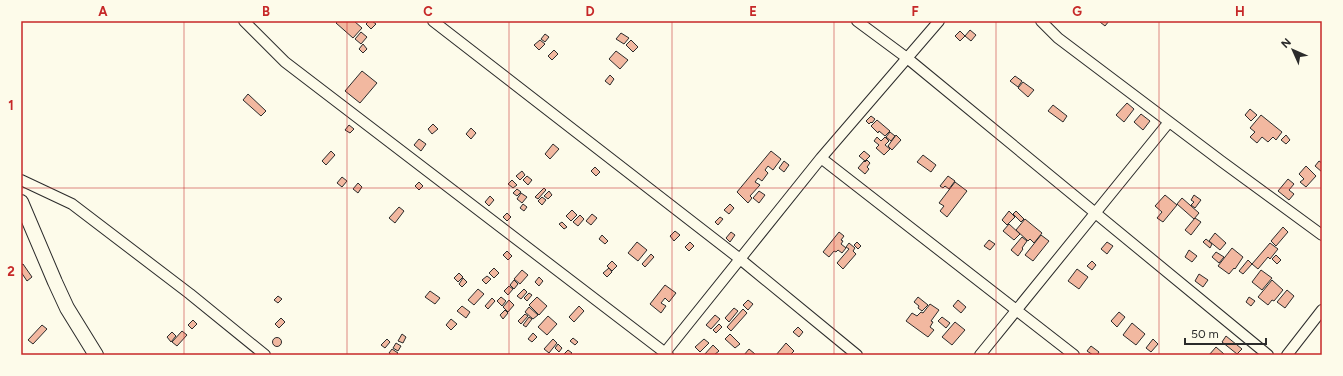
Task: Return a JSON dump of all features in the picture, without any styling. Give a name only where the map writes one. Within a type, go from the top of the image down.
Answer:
[{"type":"street","points":[[244,21],[285,62],[665,354],[821,158],[939,21]]},
{"type":"street","points":[[433,21],[740,260],[857,355]]},
{"type":"street","points":[[857,21],[907,58],[1268,355]]},
{"type":"street","points":[[1041,21],[1058,38],[1322,235]]},
{"type":"street","points":[[980,355],[1169,122]]},
{"type":"street","points":[[821,158],[1074,355]]},
{"type":"street","points":[[21,180],[72,204],[190,294],[265,355]]},
{"type":"street","points":[[21,202],[55,282],[68,308],[96,355]]},
{"type":"street","points":[[1287,355],[1322,310]]},
{"type":"building","points":[[338,21],[354,21],[362,28],[353,38],[336,23]]},
{"type":"building","points":[[369,21],[376,24],[371,29],[366,24]]},
{"type":"building","points":[[1109,21],[1105,26],[1100,22]]},
{"type":"building","points":[[970,30],[976,35],[971,41],[965,36]]},
{"type":"building","points":[[960,31],[965,36],[960,41],[955,36]]},
{"type":"building","points":[[361,32],[367,37],[361,44],[355,39]]},
{"type":"building","points":[[621,33],[629,38],[624,44],[616,39]]},
{"type":"building","points":[[545,34],[549,37],[545,42],[541,39]]},
{"type":"building","points":[[540,40],[545,44],[539,50],[534,45]]},
{"type":"building","points":[[631,40],[638,47],[633,52],[626,45]]},
{"type":"building","points":[[363,44],[367,49],[363,53],[359,49]]},
{"type":"building","points":[[554,50],[558,54],[552,60],[548,56]]},
{"type":"building","points":[[616,51],[628,60],[620,69],[609,59]]},
{"type":"building","points":[[362,71],[377,83],[360,103],[345,91]]},
{"type":"building","points":[[610,75],[614,79],[610,85],[605,81]]},
{"type":"building","points":[[1015,76],[1022,81],[1018,87],[1010,81]]},
{"type":"building","points":[[1023,82],[1034,90],[1028,97],[1018,88]]},
{"type":"building","points":[[248,94],[266,111],[261,116],[243,100]]},
{"type":"building","points":[[1127,103],[1134,109],[1124,122],[1116,115]]},
{"type":"building","points":[[1053,105],[1067,116],[1063,122],[1048,111]]},
{"type":"building","points":[[1250,109],[1257,115],[1251,121],[1245,115]]},
{"type":"building","points":[[1141,114],[1150,121],[1143,130],[1134,122]]},
{"type":"building","points":[[1261,115],[1282,132],[1276,140],[1273,137],[1268,142],[1262,137],[1257,143],[1250,137],[1255,132],[1250,128]]},
{"type":"building","points":[[871,116],[875,119],[869,124],[866,121]]},
{"type":"building","points":[[877,120],[890,131],[885,136],[879,131],[878,133],[871,126]]},
{"type":"building","points":[[433,124],[438,129],[432,134],[428,129]]},
{"type":"building","points":[[349,125],[354,129],[350,133],[345,130]]},
{"type":"building","points":[[471,128],[476,133],[471,139],[466,134]]},
{"type":"building","points":[[890,132],[895,136],[891,141],[886,137]]},
{"type":"building","points":[[896,135],[901,140],[892,150],[888,146]]},
{"type":"building","points":[[1286,135],[1290,140],[1286,144],[1281,140]]},
{"type":"building","points":[[877,137],[881,141],[885,137],[889,141],[885,145],[890,149],[884,155],[876,148],[879,145],[874,141]]},
{"type":"building","points":[[419,139],[426,144],[421,151],[414,145]]},
{"type":"building","points":[[553,144],[559,149],[550,159],[545,154]]},
{"type":"building","points":[[331,151],[335,155],[326,165],[322,161]]},
{"type":"building","points":[[771,151],[781,159],[773,170],[768,166],[765,170],[768,173],[762,181],[758,178],[755,182],[760,185],[750,196],[752,198],[748,203],[737,192]]},
{"type":"building","points":[[864,151],[870,156],[865,161],[859,156]]},
{"type":"building","points":[[923,155],[936,165],[931,172],[917,162]]},
{"type":"building","points":[[867,160],[870,163],[867,167],[869,169],[865,174],[858,168],[864,161],[865,162]]},
{"type":"building","points":[[784,161],[789,165],[784,172],[779,168]]},
{"type":"building","points":[[1319,161],[1322,163],[1322,172],[1315,166]]},
{"type":"building","points":[[1306,166],[1316,176],[1306,187],[1300,182],[1304,179],[1299,174]]},
{"type":"building","points":[[595,167],[600,172],[596,176],[591,171]]},
{"type":"building","points":[[522,171],[525,175],[520,180],[516,176]]},
{"type":"building","points":[[527,176],[532,180],[528,185],[523,180]]},
{"type":"building","points":[[948,176],[955,181],[949,189],[945,186],[943,188],[940,186]]},
{"type":"building","points":[[342,177],[347,181],[342,187],[337,183]]},
{"type":"building","points":[[1288,179],[1294,184],[1289,190],[1294,194],[1289,200],[1278,191]]},
{"type":"building","points":[[512,180],[517,185],[513,188],[508,184]]},
{"type":"building","points":[[419,182],[423,186],[419,190],[415,186]]},
{"type":"building","points":[[955,182],[967,191],[947,217],[940,211],[944,206],[939,203]]},
{"type":"building","points":[[358,183],[362,187],[358,193],[353,189]]},
{"type":"building","points":[[544,188],[546,190],[538,199],[535,197]]},
{"type":"building","points":[[517,189],[521,192],[517,196],[513,193]]},
{"type":"building","points":[[549,191],[552,195],[548,199],[544,196]]},
{"type":"building","points":[[759,191],[765,195],[759,203],[753,198]]},
{"type":"building","points":[[521,193],[527,197],[522,203],[517,199]]},
{"type":"building","points":[[1165,195],[1177,205],[1163,222],[1157,218],[1162,212],[1155,206]]},
{"type":"building","points":[[1194,195],[1201,200],[1195,208],[1191,205],[1194,202],[1191,200]]},
{"type":"building","points":[[490,196],[494,200],[489,206],[485,202]]},
{"type":"building","points":[[542,197],[546,200],[542,205],[538,201]]},
{"type":"building","points":[[1182,198],[1199,213],[1194,219],[1177,204]]},
{"type":"building","points":[[523,204],[527,207],[524,211],[520,208]]},
{"type":"building","points":[[730,204],[734,208],[729,214],[724,210]]},
{"type":"building","points":[[399,207],[404,211],[395,223],[389,218]]},
{"type":"building","points":[[572,210],[577,215],[571,221],[566,216]]},
{"type":"building","points":[[1009,211],[1015,217],[1007,225],[1002,220]]},
{"type":"building","points":[[1016,211],[1024,219],[1021,222],[1013,214]]},
{"type":"building","points":[[507,213],[511,217],[507,221],[503,217]]},
{"type":"building","points":[[592,214],[597,218],[591,225],[586,221]]},
{"type":"building","points":[[580,215],[584,219],[578,226],[573,222]]},
{"type":"building","points":[[720,217],[723,219],[718,225],[715,222]]},
{"type":"building","points":[[1195,218],[1201,222],[1191,235],[1185,230]]},
{"type":"building","points":[[1025,219],[1042,233],[1034,243],[1030,239],[1028,241],[1016,230]]},
{"type":"building","points":[[562,222],[567,227],[564,229],[559,224]]},
{"type":"building","points":[[1009,224],[1020,234],[1014,240],[1003,231]]},
{"type":"building","points":[[1283,227],[1288,232],[1276,246],[1271,241]]},
{"type":"building","points":[[675,231],[680,235],[674,241],[670,236]]},
{"type":"building","points":[[731,232],[735,235],[730,242],[726,238]]},
{"type":"building","points":[[839,232],[844,236],[841,240],[843,241],[841,244],[846,248],[842,253],[838,250],[836,252],[834,251],[829,257],[823,252]]},
{"type":"building","points":[[1215,233],[1226,243],[1220,250],[1209,241]]},
{"type":"building","points":[[602,235],[608,241],[605,244],[599,239]]},
{"type":"building","points":[[1041,235],[1049,241],[1033,261],[1025,255]]},
{"type":"building","points":[[1022,237],[1027,241],[1018,256],[1011,250]]},
{"type":"building","points":[[1206,239],[1212,244],[1210,248],[1203,242]]},
{"type":"building","points":[[989,240],[995,244],[990,250],[984,246]]},
{"type":"building","points":[[637,242],[647,250],[638,261],[628,253]]},
{"type":"building","points":[[690,242],[694,246],[689,251],[685,247]]},
{"type":"building","points":[[857,242],[861,246],[858,249],[854,245]]},
{"type":"building","points":[[1107,242],[1113,246],[1107,254],[1101,249]]},
{"type":"building","points":[[849,243],[855,248],[853,251],[856,254],[843,269],[837,263],[849,249],[846,247]]},
{"type":"building","points":[[1270,243],[1278,249],[1270,259],[1268,257],[1258,269],[1252,264]]},
{"type":"building","points":[[1232,248],[1243,257],[1235,269],[1234,268],[1229,274],[1218,266]]},
{"type":"building","points":[[1189,250],[1197,256],[1192,262],[1185,257]]},
{"type":"building","points":[[507,251],[512,256],[508,260],[503,255]]},
{"type":"building","points":[[1216,252],[1224,257],[1219,263],[1212,257]]},
{"type":"building","points":[[651,254],[654,257],[645,267],[642,264]]},
{"type":"building","points":[[1276,255],[1281,260],[1277,264],[1272,259]]},
{"type":"building","points":[[1248,260],[1252,264],[1243,274],[1239,271]]},
{"type":"building","points":[[612,261],[617,266],[612,271],[607,266]]},
{"type":"building","points":[[1092,261],[1096,265],[1092,270],[1087,266]]},
{"type":"building","points":[[23,264],[32,277],[27,281],[21,272],[21,265]]},
{"type":"building","points":[[494,268],[499,273],[494,278],[489,273]]},
{"type":"building","points":[[609,268],[612,272],[607,277],[603,273]]},
{"type":"building","points":[[1077,269],[1088,277],[1079,289],[1068,281]]},
{"type":"building","points":[[522,270],[528,275],[520,284],[514,279]]},
{"type":"building","points":[[1261,270],[1272,278],[1262,290],[1252,282]]},
{"type":"building","points":[[459,273],[463,277],[458,282],[454,278]]},
{"type":"building","points":[[1199,274],[1208,280],[1203,287],[1195,281]]},
{"type":"building","points":[[487,276],[491,279],[486,284],[482,280]]},
{"type":"building","points":[[539,277],[543,281],[539,286],[535,282]]},
{"type":"building","points":[[463,278],[467,282],[462,287],[459,284]]},
{"type":"building","points":[[514,280],[518,284],[514,289],[510,285]]},
{"type":"building","points":[[1272,280],[1283,290],[1274,301],[1272,300],[1268,305],[1258,297]]},
{"type":"building","points":[[665,285],[676,293],[669,302],[665,298],[661,303],[666,306],[661,313],[650,304]]},
{"type":"building","points":[[509,286],[513,289],[508,295],[504,291]]},
{"type":"building","points":[[478,289],[484,294],[474,305],[468,300]]},
{"type":"building","points":[[524,289],[527,292],[521,299],[517,296]]},
{"type":"building","points":[[1287,290],[1294,296],[1285,308],[1277,302]]},
{"type":"building","points":[[430,291],[440,298],[435,304],[425,297]]},
{"type":"building","points":[[529,293],[532,295],[527,301],[524,298]]},
{"type":"building","points":[[278,296],[282,299],[278,303],[274,300]]},
{"type":"building","points":[[501,297],[506,301],[502,306],[497,301]]},
{"type":"building","points":[[537,297],[547,306],[539,315],[529,305]]},
{"type":"building","points":[[918,297],[928,305],[922,311],[914,302]]},
{"type":"building","points":[[1249,297],[1255,301],[1251,306],[1246,302]]},
{"type":"building","points":[[492,298],[495,301],[488,309],[485,306]]},
{"type":"building","points":[[509,300],[514,305],[508,312],[503,307]]},
{"type":"building","points":[[748,300],[753,304],[748,310],[743,305]]},
{"type":"building","points":[[958,300],[966,307],[961,313],[953,306]]},
{"type":"building","points":[[930,304],[939,310],[931,321],[933,322],[930,327],[934,330],[928,337],[906,321],[912,313],[917,316],[921,312],[923,313]]},
{"type":"building","points":[[462,306],[470,312],[466,318],[457,311]]},
{"type":"building","points":[[579,306],[584,311],[574,322],[569,317]]},
{"type":"building","points":[[529,307],[538,315],[533,319],[525,312]]},
{"type":"building","points":[[734,308],[738,311],[729,322],[725,318]]},
{"type":"building","points":[[743,309],[747,313],[731,331],[727,327]]},
{"type":"building","points":[[505,310],[508,313],[503,319],[500,315]]},
{"type":"building","points":[[1119,312],[1125,317],[1117,327],[1111,321]]},
{"type":"building","points":[[525,314],[528,316],[521,324],[518,321]]},
{"type":"building","points":[[715,315],[720,319],[711,329],[706,325]]},
{"type":"building","points":[[548,316],[557,324],[547,335],[538,327]]},
{"type":"building","points":[[529,317],[532,319],[526,327],[523,325]]},
{"type":"building","points":[[942,317],[950,323],[946,328],[938,321]]},
{"type":"building","points":[[281,318],[285,322],[279,328],[275,324]]},
{"type":"building","points":[[451,319],[457,324],[451,330],[446,325]]},
{"type":"building","points":[[193,320],[197,324],[192,329],[188,325]]},
{"type":"building","points":[[955,322],[965,330],[952,345],[942,337]]},
{"type":"building","points":[[1132,323],[1145,334],[1136,345],[1123,335]]},
{"type":"building","points":[[719,324],[722,327],[716,333],[713,330]]},
{"type":"building","points":[[42,325],[47,329],[33,344],[28,340]]},
{"type":"building","points":[[798,327],[803,332],[799,337],[793,332]]},
{"type":"building","points":[[182,331],[187,335],[177,346],[172,342]]},
{"type":"building","points":[[172,332],[176,336],[171,342],[167,337]]},
{"type":"building","points":[[533,333],[537,337],[532,342],[528,339]]},
{"type":"building","points":[[402,334],[406,337],[403,343],[398,341]]},
{"type":"building","points":[[730,334],[740,344],[735,348],[725,339]]},
{"type":"building","points":[[1226,336],[1242,349],[1237,354],[1222,342]]},
{"type":"building","points":[[275,338],[279,338],[281,342],[279,346],[275,346],[273,344],[273,340]]},
{"type":"building","points":[[573,338],[578,342],[575,345],[570,341]]},
{"type":"building","points":[[387,339],[390,342],[385,348],[381,345]]},
{"type":"building","points":[[553,339],[557,343],[549,353],[544,349]]},
{"type":"building","points":[[704,339],[709,343],[700,352],[695,347]]},
{"type":"building","points":[[1153,339],[1158,344],[1151,352],[1146,348]]},
{"type":"building","points":[[396,343],[401,346],[398,351],[393,348]]},
{"type":"building","points":[[786,343],[794,351],[790,355],[776,355]]},
{"type":"building","points":[[558,344],[562,348],[559,352],[555,348]]},
{"type":"building","points":[[713,345],[719,351],[714,355],[704,355]]},
{"type":"building","points":[[1091,346],[1099,352],[1097,355],[1093,355],[1087,351]]},
{"type":"building","points":[[1216,347],[1224,354],[1209,355]]},
{"type":"building","points":[[392,349],[398,353],[396,355],[389,353]]},
{"type":"building","points":[[749,349],[755,354],[744,355]]},
{"type":"building","points":[[568,350],[572,353],[570,355],[563,355]]}]
